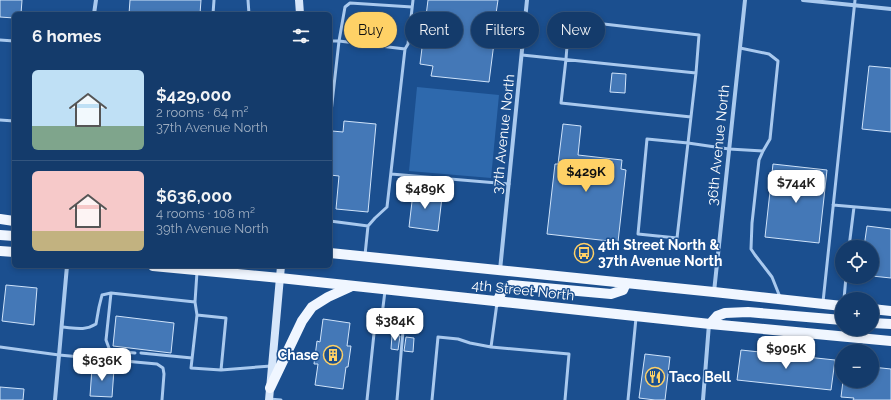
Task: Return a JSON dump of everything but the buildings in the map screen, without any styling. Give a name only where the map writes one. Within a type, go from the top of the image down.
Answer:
[{"type":"main road","points":[[300,0],[300,12]]},
{"type":"main road","points":[[0,219],[12,221]]},
{"type":"main road","points":[[0,235],[12,236]]},
{"type":"main road","points":[[0,251],[12,252]]},
{"type":"main road","name":"4th Street North","points":[[332,253],[835,305]]},
{"type":"main road","name":"4th Street North","points":[[175,268],[710,324],[891,341]]},
{"type":"main road","points":[[269,400],[281,268]]},
{"type":"main road","points":[[498,302],[502,291],[511,285],[611,294],[623,290],[626,283]]},
{"type":"main road","points":[[270,388],[302,321],[312,307],[328,297],[352,287]]},
{"type":"main road","points":[[879,309],[891,310]]},
{"type":"main road","points":[[710,324],[717,316],[726,313],[748,312],[835,319]]},
{"type":"main road","points":[[879,323],[891,324]]},
{"type":"street","points":[[94,12],[96,0]]},
{"type":"street","name":"37th Avenue North","points":[[500,270],[527,0]]},
{"type":"street","name":"36th Avenue North","points":[[714,292],[745,0]]},
{"type":"street","points":[[803,0],[891,9]]},
{"type":"street","points":[[55,400],[67,268]]},
{"type":"street","points":[[703,400],[710,324]]},
{"type":"lane","points":[[213,12],[214,0]]},
{"type":"lane","points":[[248,0],[249,12]]},
{"type":"lane","points":[[365,257],[368,226],[387,207],[405,49],[408,44],[413,0]]},
{"type":"lane","points":[[823,304],[855,0]]},
{"type":"lane","points":[[332,103],[339,41],[345,7],[350,3],[412,7]]},
{"type":"lane","points":[[691,116],[561,103],[566,59],[568,20],[699,35],[696,72],[688,143],[677,238],[638,234],[647,139],[688,143],[729,149],[763,151]]},
{"type":"lane","points":[[0,40],[12,41]]},
{"type":"lane","points":[[332,41],[405,49]]},
{"type":"lane","points":[[740,48],[769,54],[778,61],[770,139],[759,160],[752,223],[751,249],[772,277],[780,299]]},
{"type":"lane","points":[[522,55],[696,72]]},
{"type":"lane","points":[[0,120],[12,121]]},
{"type":"lane","points":[[391,174],[509,184]]},
{"type":"lane","points":[[833,205],[891,210]]},
{"type":"lane","points":[[850,240],[854,207]]},
{"type":"lane","points":[[332,221],[368,226]]},
{"type":"lane","points":[[197,270],[195,302],[196,315],[191,368],[221,370],[272,366]]},
{"type":"lane","points":[[368,400],[375,324],[382,315],[385,290]]},
{"type":"lane","points":[[111,293],[106,340],[110,351],[135,353]]},
{"type":"lane","points":[[62,327],[85,329],[96,324],[102,295],[111,293],[195,302]]},
{"type":"lane","points":[[491,347],[498,302]]},
{"type":"lane","points":[[196,315],[226,318],[221,370]]},
{"type":"lane","points":[[382,315],[400,320],[404,331],[397,400]]},
{"type":"lane","points":[[628,400],[637,316]]},
{"type":"lane","points":[[432,400],[438,337],[491,347],[569,354],[565,400]]},
{"type":"lane","points":[[0,347],[59,356],[157,364],[163,368],[164,374],[162,400]]},
{"type":"lane","points":[[141,353],[192,358]]},
{"type":"lane","points":[[269,400],[281,400]]},
{"type":"shaded area","points":[[417,87],[499,95],[491,178],[409,171]]},
{"type":"place","name":"4th Street North & 37th Avenue North","points":[[584,253]]},
{"type":"place","name":"Chase","points":[[333,355]]},
{"type":"place","name":"Taco Bell","points":[[655,377]]}]
